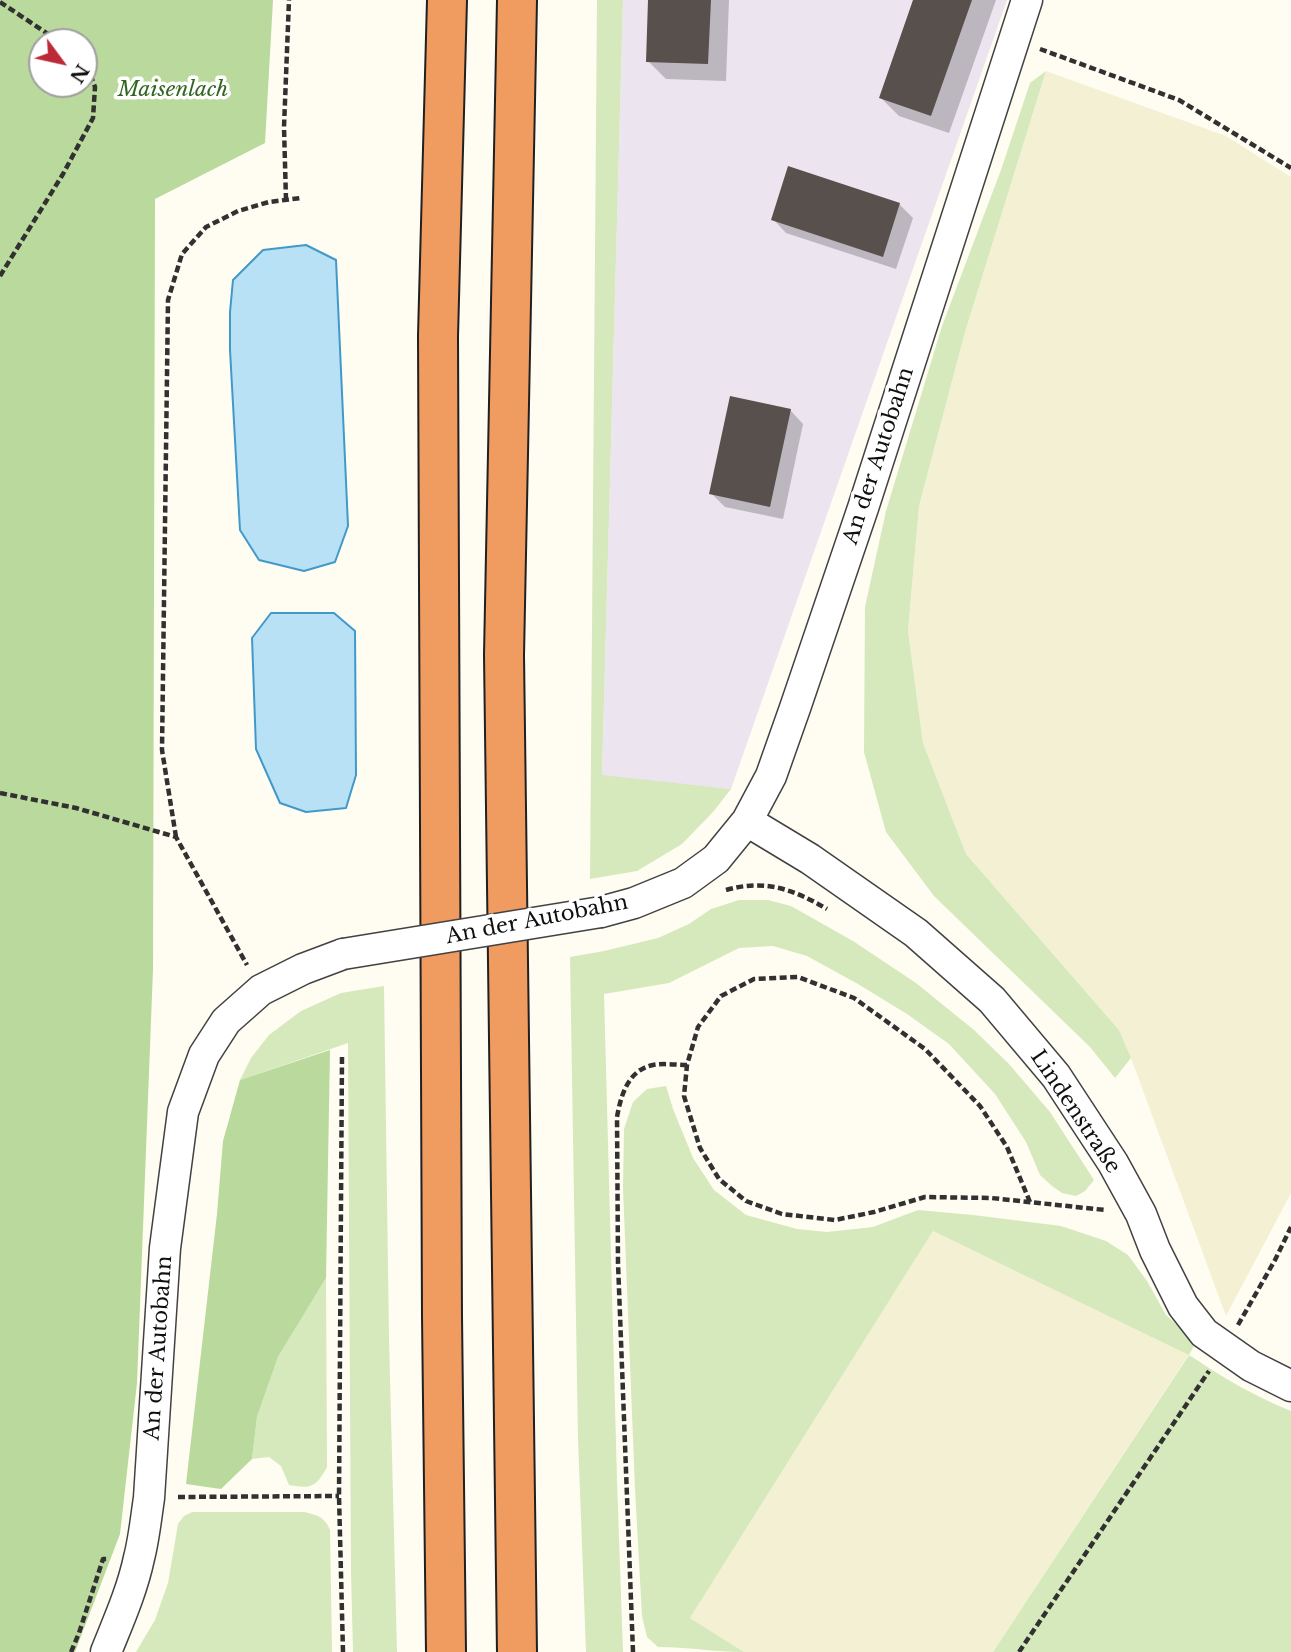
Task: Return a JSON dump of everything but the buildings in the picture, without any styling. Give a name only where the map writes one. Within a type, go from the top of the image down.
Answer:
[{"type":"highway","points":[[446,1652],[438,336],[447,0]]},
{"type":"highway","points":[[517,0],[504,655],[517,1652]]},
{"type":"street","name":"An der Autobahn","points":[[106,1652],[139,1560],[149,1498],[165,1248],[183,1112],[204,1055],[226,1021],[261,990],[303,969],[343,954],[601,912],[634,902],[683,883],[716,859],[747,821],[771,776],[795,708],[863,508],[1027,0]]},
{"type":"street","name":"Lindenstraße","points":[[747,821],[810,859],[916,933],[992,1000],[1056,1076],[1113,1163],[1141,1214],[1154,1250],[1182,1306],[1204,1333],[1251,1366],[1291,1386]]},
{"type":"path","points":[[286,200],[284,127],[289,0]]},
{"type":"path","points":[[0,2],[39,28]]},
{"type":"path","points":[[1014,39],[1179,100],[1291,168]]},
{"type":"path","points":[[0,276],[93,118],[94,98]]},
{"type":"path","points":[[261,990],[176,837],[162,750],[168,300],[182,254],[206,227],[238,211],[269,202],[301,198]]},
{"type":"path","points":[[0,793],[76,808],[176,837]]},
{"type":"path","points":[[715,893],[745,884],[779,887],[833,914]]},
{"type":"path","points":[[1030,1202],[1007,1147],[980,1106],[925,1049],[854,998],[798,977],[754,979],[721,996],[698,1027],[687,1065],[684,1096],[699,1148],[719,1179],[746,1201],[782,1214],[835,1220],[925,1197],[990,1198],[1141,1214]]},
{"type":"path","points":[[342,1057],[339,1496],[343,1652]]},
{"type":"path","points":[[634,1652],[618,1263],[617,1117],[621,1096],[634,1074],[652,1065],[687,1065]]},
{"type":"path","points":[[1019,1652],[1225,1346],[1291,1227]]},
{"type":"path","points":[[149,1498],[339,1496]]},
{"type":"shaded area","points":[[623,0],[1007,0],[731,789],[602,776]]},
{"type":"shaded area","points":[[1046,71],[1226,136],[1291,177],[1291,1193],[1226,1316],[1119,1030],[966,854],[923,743],[908,631],[919,506],[965,332]]},
{"type":"shaded area","points":[[933,1231],[1189,1354],[993,1652],[744,1652],[690,1618]]},
{"type":"green space","name":"Maisenlach","points":[[0,0],[273,0],[265,143],[155,199],[153,969],[137,1383],[120,1534],[75,1652],[0,1652]]},
{"type":"green space","points":[[597,0],[623,0],[602,775],[731,789],[682,844],[637,871],[590,879]]},
{"type":"green space","points":[[1046,71],[965,332],[919,506],[908,631],[923,743],[966,854],[1119,1030],[1131,1058],[1115,1078],[1090,1047],[934,896],[886,832],[864,752],[865,607],[886,511],[942,326],[1001,170],[1030,83]]},
{"type":"green space","points":[[739,900],[768,900],[791,906],[853,941],[916,983],[974,1030],[1009,1064],[1050,1112],[1094,1180],[1085,1191],[1076,1196],[1062,1193],[1052,1186],[1040,1175],[1026,1142],[995,1094],[949,1044],[907,1014],[807,956],[773,946],[739,948],[669,983],[604,994],[623,1652],[586,1652],[578,1438],[570,957],[658,938],[689,924],[711,909]]},
{"type":"green space","points":[[384,986],[397,1652],[353,1652],[348,1043],[240,1080],[251,1058],[269,1035],[301,1011],[341,993]]},
{"type":"green space","points":[[330,1050],[326,1278],[278,1357],[257,1417],[252,1459],[221,1489],[186,1484],[223,1141],[240,1080]]},
{"type":"green space","points":[[666,1086],[693,1158],[714,1190],[746,1215],[797,1229],[827,1232],[873,1227],[918,1210],[1061,1226],[1106,1241],[1128,1255],[1147,1281],[1166,1315],[1196,1342],[1189,1355],[933,1231],[690,1618],[744,1652],[658,1647],[647,1637],[642,1616],[623,1188],[624,1129],[633,1102],[647,1089]]},
{"type":"green space","points":[[326,1278],[327,1467],[320,1479],[312,1485],[289,1485],[281,1466],[269,1457],[252,1459],[257,1417],[278,1357]]},
{"type":"green space","points":[[1189,1355],[1238,1386],[1291,1411],[1291,1652],[993,1652]]},
{"type":"green space","points":[[192,1512],[304,1512],[323,1519],[330,1530],[332,1652],[136,1652],[155,1620],[168,1583],[178,1524],[184,1516]]},
{"type":"water","points":[[306,245],[336,260],[348,526],[335,562],[304,571],[259,560],[240,530],[230,312],[233,280],[263,250]]},
{"type":"water","points":[[271,613],[334,613],[355,631],[356,775],[346,808],[306,812],[280,803],[256,749],[252,638]]}]
